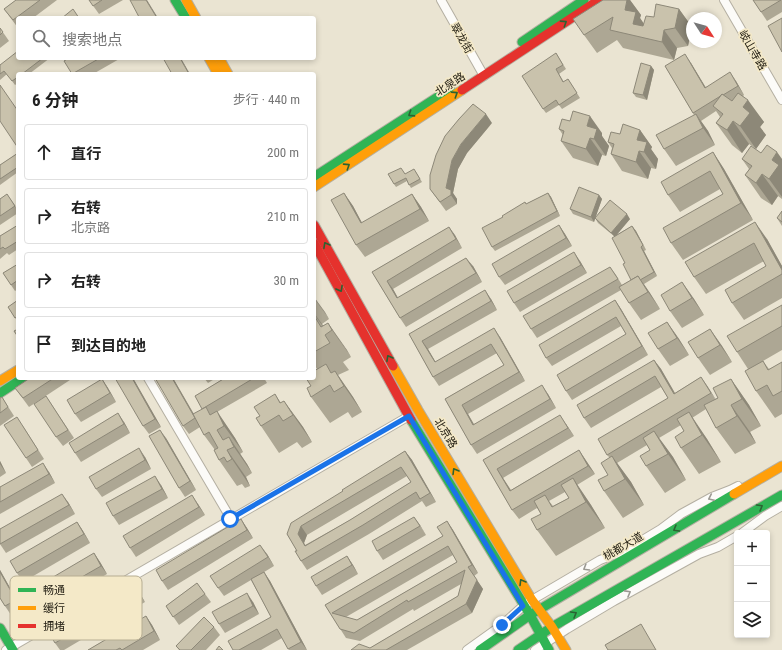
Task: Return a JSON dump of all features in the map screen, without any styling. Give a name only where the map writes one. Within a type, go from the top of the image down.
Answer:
[{"type":"main road","points":[[175,0],[185,16]]},
{"type":"main road","points":[[186,0],[195,16]]},
{"type":"main road","name":"北泉路","points":[[316,186],[584,0]]},
{"type":"main road","name":"北泉路","points":[[316,176],[599,0]]},
{"type":"main road","points":[[210,60],[217,72]]},
{"type":"main road","points":[[220,60],[227,72]]},
{"type":"main road","name":"北京路","points":[[316,228],[418,410],[532,600],[540,609],[566,650]]},
{"type":"main road","name":"北京路","points":[[316,247],[409,416],[523,606],[530,615],[547,647]]},
{"type":"main road","points":[[0,381],[16,371]]},
{"type":"main road","points":[[0,393],[20,380]]},
{"type":"main road","name":"桃都大道","points":[[480,650],[530,615],[782,466]]},
{"type":"main road","points":[[518,650],[540,634],[782,494]]},
{"type":"main road","points":[[0,628],[10,649]]},
{"type":"street","name":"翠龙街","points":[[441,0],[482,72]]},
{"type":"street","name":"岐山寺路","points":[[724,0],[782,100]]},
{"type":"street","points":[[149,380],[230,519]]},
{"type":"street","points":[[134,576],[409,416]]},
{"type":"street","points":[[467,650],[502,625],[532,600],[600,560],[626,550],[661,529],[681,514],[712,497],[730,490],[782,460]]},
{"type":"street","points":[[746,530],[782,506]]},
{"type":"street","points":[[535,650],[547,647],[557,635],[627,594],[699,554],[718,547],[734,538]]},
{"type":"street","points":[[10,649],[25,640]]},
{"type":"building","points":[[16,0],[40,0],[18,16],[16,16],[13,20],[4,9]]},
{"type":"building","points":[[89,0],[102,0],[93,6]]},
{"type":"building","points":[[130,0],[146,0],[156,16],[138,16]]},
{"type":"building","points":[[603,0],[627,0],[625,10],[636,12],[633,24],[643,26],[646,16],[654,17],[656,4],[679,9],[675,28],[664,30],[662,42],[610,30],[613,17],[584,35],[573,19]]},
{"type":"building","points":[[753,0],[781,0],[761,12]]},
{"type":"building","points":[[73,9],[78,16],[64,16]]},
{"type":"building","points":[[782,18],[782,52],[768,26]]},
{"type":"building","points":[[0,28],[3,32],[0,35]]},
{"type":"building","points":[[16,53],[16,60],[40,60],[25,72],[16,72],[16,78],[12,81],[4,71],[0,74],[0,65]]},
{"type":"building","points":[[556,53],[563,65],[556,69],[563,82],[568,79],[577,93],[559,105],[556,100],[543,109],[522,76]]},
{"type":"building","points":[[685,54],[705,88],[730,72],[738,86],[723,95],[722,94],[693,113],[665,66]]},
{"type":"building","points":[[96,60],[76,72],[71,72],[64,61]]},
{"type":"building","points":[[164,60],[181,60],[188,72],[171,72]]},
{"type":"building","points":[[641,63],[651,66],[643,95],[633,93]]},
{"type":"building","points":[[0,85],[16,108],[16,145],[0,121]]},
{"type":"building","points":[[738,93],[748,100],[743,107],[750,113],[740,126],[733,121],[727,130],[716,123],[723,114],[713,106],[722,94],[732,101]]},
{"type":"building","points":[[473,104],[486,114],[461,144],[452,160],[446,188],[451,190],[451,195],[440,202],[430,189],[430,175],[436,155],[445,136]]},
{"type":"building","points":[[573,111],[590,116],[587,126],[597,129],[594,139],[590,138],[586,149],[561,141],[564,131],[559,129],[562,119],[570,121]]},
{"type":"building","points":[[696,114],[703,128],[664,149],[656,135]]},
{"type":"building","points":[[623,124],[640,130],[637,140],[647,142],[644,152],[639,151],[636,162],[611,154],[614,144],[608,142],[611,132],[620,134]]},
{"type":"building","points":[[767,145],[777,152],[772,160],[779,165],[769,179],[762,174],[756,183],[745,175],[752,166],[742,159],[751,146],[761,153]]},
{"type":"building","points":[[713,152],[741,203],[671,243],[663,228],[723,194],[710,171],[668,195],[661,182]]},
{"type":"building","points":[[16,154],[16,168],[0,179],[0,165]]},
{"type":"building","points":[[401,168],[405,174],[414,169],[420,179],[409,185],[406,178],[394,184],[388,174]]},
{"type":"building","points":[[579,187],[599,195],[591,217],[570,209]]},
{"type":"building","points":[[344,193],[361,223],[412,194],[420,209],[356,245],[331,200]]},
{"type":"building","points":[[548,193],[557,211],[492,247],[482,228],[503,217],[502,216],[525,202],[526,204]]},
{"type":"building","points":[[7,194],[15,206],[0,216],[0,199]]},
{"type":"building","points":[[610,200],[627,214],[611,233],[595,218]]},
{"type":"building","points":[[782,211],[782,222],[777,218]]},
{"type":"building","points":[[755,222],[782,270],[782,274],[732,303],[725,290],[766,266],[754,243],[694,277],[685,262]]},
{"type":"building","points":[[559,225],[566,238],[499,277],[492,264]]},
{"type":"building","points":[[16,226],[16,242],[5,249],[3,247],[0,249],[0,236]]},
{"type":"building","points":[[632,226],[643,245],[641,247],[654,272],[640,280],[638,276],[631,280],[623,264],[625,263],[612,238]]},
{"type":"building","points":[[449,227],[456,239],[387,281],[397,298],[466,258],[476,273],[400,318],[372,272]]},
{"type":"building","points":[[574,252],[581,265],[514,303],[507,291]]},
{"type":"building","points":[[16,265],[16,281],[11,285],[3,273]]},
{"type":"building","points":[[610,267],[618,279],[531,329],[523,316]]},
{"type":"building","points":[[638,276],[648,292],[629,303],[619,287]]},
{"type":"building","points":[[682,282],[692,298],[670,311],[661,295]]},
{"type":"building","points":[[485,290],[491,301],[422,341],[435,362],[494,328],[519,372],[462,405],[473,425],[542,385],[550,399],[471,445],[445,399],[504,365],[491,344],[433,377],[409,334]]},
{"type":"building","points":[[615,300],[642,346],[566,391],[557,375],[626,334],[616,317],[546,358],[539,345]]},
{"type":"building","points":[[16,301],[16,317],[15,318],[8,307]]},
{"type":"building","points":[[782,305],[782,326],[737,352],[727,336]]},
{"type":"building","points":[[316,319],[321,327],[328,323],[332,330],[325,335],[330,343],[316,351]]},
{"type":"building","points":[[667,322],[677,338],[658,349],[648,333]]},
{"type":"building","points":[[710,329],[720,345],[698,358],[688,342]]},
{"type":"building","points":[[654,360],[674,394],[701,377],[711,393],[607,455],[598,439],[668,398],[655,376],[584,418],[577,405]]},
{"type":"building","points":[[763,361],[768,370],[782,362],[782,391],[773,396],[767,385],[756,391],[745,371]]},
{"type":"building","points":[[326,364],[331,373],[335,371],[344,386],[334,392],[330,385],[311,397],[307,388],[311,386],[307,380],[316,380],[316,370]]},
{"type":"building","points":[[731,379],[742,399],[731,405],[737,416],[716,428],[704,405],[718,398],[713,388]]},
{"type":"building","points":[[27,380],[51,380],[23,398],[15,388]]},
{"type":"building","points":[[100,380],[103,380],[110,393],[75,414],[67,400]]},
{"type":"building","points":[[116,380],[133,380],[155,419],[143,426]]},
{"type":"building","points":[[156,380],[173,380],[195,418],[183,426]]},
{"type":"building","points":[[222,380],[251,380],[202,409],[195,396]]},
{"type":"building","points":[[275,394],[280,403],[284,401],[293,415],[283,421],[279,415],[261,426],[256,418],[260,416],[254,407]]},
{"type":"building","points":[[46,396],[68,430],[56,437],[34,404]]},
{"type":"building","points":[[2,397],[8,407],[0,413],[0,398]]},
{"type":"building","points":[[206,407],[210,415],[217,411],[224,426],[217,430],[223,440],[229,437],[234,447],[227,450],[232,459],[227,462],[224,457],[219,460],[214,450],[218,448],[209,432],[204,435],[193,414]]},
{"type":"building","points":[[689,412],[702,435],[681,448],[675,437],[684,431],[677,419]]},
{"type":"building","points":[[118,413],[124,424],[75,453],[69,443]]},
{"type":"building","points":[[560,415],[568,428],[497,469],[510,491],[579,450],[588,466],[512,510],[483,460]]},
{"type":"building","points":[[17,417],[38,450],[26,458],[4,425]]},
{"type":"building","points":[[160,430],[190,481],[179,488],[149,436]]},
{"type":"building","points":[[654,431],[668,454],[646,466],[640,456],[650,450],[643,438]]},
{"type":"building","points":[[139,448],[145,460],[96,489],[89,477]]},
{"type":"building","points":[[405,451],[430,493],[420,499],[416,492],[301,561],[287,534],[291,523],[343,491],[342,490]],"holes":[[[401,467],[411,482],[305,546],[298,534],[301,526]]]},
{"type":"building","points":[[612,456],[625,479],[604,491],[598,480],[608,475],[601,463]]},
{"type":"building","points":[[43,463],[49,474],[0,502],[0,487]]},
{"type":"building","points":[[155,476],[162,489],[113,516],[106,503]]},
{"type":"building","points":[[573,478],[586,502],[537,530],[531,519],[541,514],[534,501],[545,495],[552,507],[569,498],[561,485]]},
{"type":"building","points":[[62,494],[69,505],[0,544],[0,529]]},
{"type":"building","points":[[192,495],[199,507],[130,548],[123,536]]},
{"type":"building","points":[[414,517],[420,526],[377,551],[372,541]]},
{"type":"building","points":[[241,519],[247,530],[162,581],[156,570]]},
{"type":"building","points":[[447,521],[472,565],[468,567],[477,580],[466,604],[386,650],[351,650],[359,644],[370,648],[458,596],[465,570],[408,602],[407,600],[354,633],[340,629],[325,605],[443,536],[437,527]],"holes":[[[448,546],[457,562],[357,620],[332,613]]]},
{"type":"building","points":[[77,522],[84,534],[17,573],[10,561]]},
{"type":"building","points":[[260,545],[268,557],[218,588],[210,576]]},
{"type":"building","points":[[94,553],[101,566],[84,576],[55,576]]},
{"type":"building","points":[[347,556],[352,565],[316,586],[311,577]]},
{"type":"building","points":[[0,572],[10,590],[10,603],[5,606],[0,598]]},
{"type":"building","points":[[264,572],[301,642],[288,649],[277,629],[239,650],[233,650],[228,641],[271,617],[251,579]]},
{"type":"building","points":[[197,583],[205,594],[173,617],[166,606]]},
{"type":"building","points":[[247,593],[253,606],[219,624],[212,612]]},
{"type":"building","points":[[146,616],[154,631],[142,638],[142,618]]},
{"type":"building","points":[[204,617],[214,627],[191,650],[180,650],[176,646]]},
{"type":"building","points":[[641,624],[656,650],[608,650],[605,645]]},
{"type":"building","points":[[53,640],[60,640],[55,643]]},
{"type":"building","points":[[105,640],[139,640],[122,650],[120,648],[116,650],[88,650]]},
{"type":"building","points":[[219,646],[223,650],[216,650]]},
{"type":"traffic: fast","points":[[175,0],[185,16]]},
{"type":"traffic: fast","points":[[522,42],[584,0]]},
{"type":"traffic: fast","points":[[316,176],[450,89]]},
{"type":"traffic: fast","points":[[0,393],[20,380]]},
{"type":"traffic: fast","points":[[411,420],[530,615],[549,650]]},
{"type":"traffic: fast","points":[[480,650],[530,615],[734,494]]},
{"type":"traffic: fast","points":[[518,650],[552,627],[782,495]]},
{"type":"traffic: fast","points":[[0,628],[13,650]]},
{"type":"traffic: slow","points":[[186,0],[195,16]]},
{"type":"traffic: slow","points":[[210,60],[217,72]]},
{"type":"traffic: slow","points":[[220,60],[227,72]]},
{"type":"traffic: slow","points":[[316,186],[462,90]]},
{"type":"traffic: slow","points":[[393,366],[532,600],[552,627],[566,650]]},
{"type":"traffic: slow","points":[[0,381],[16,371]]},
{"type":"traffic: slow","points":[[734,494],[782,466]]},
{"type":"traffic: jam","points":[[462,90],[599,0]]},
{"type":"traffic: jam","points":[[316,229],[393,366]]},
{"type":"traffic: jam","points":[[316,247],[411,420]]},
{"type":"route","points":[[230,519],[409,416],[523,606],[502,625]]}]
